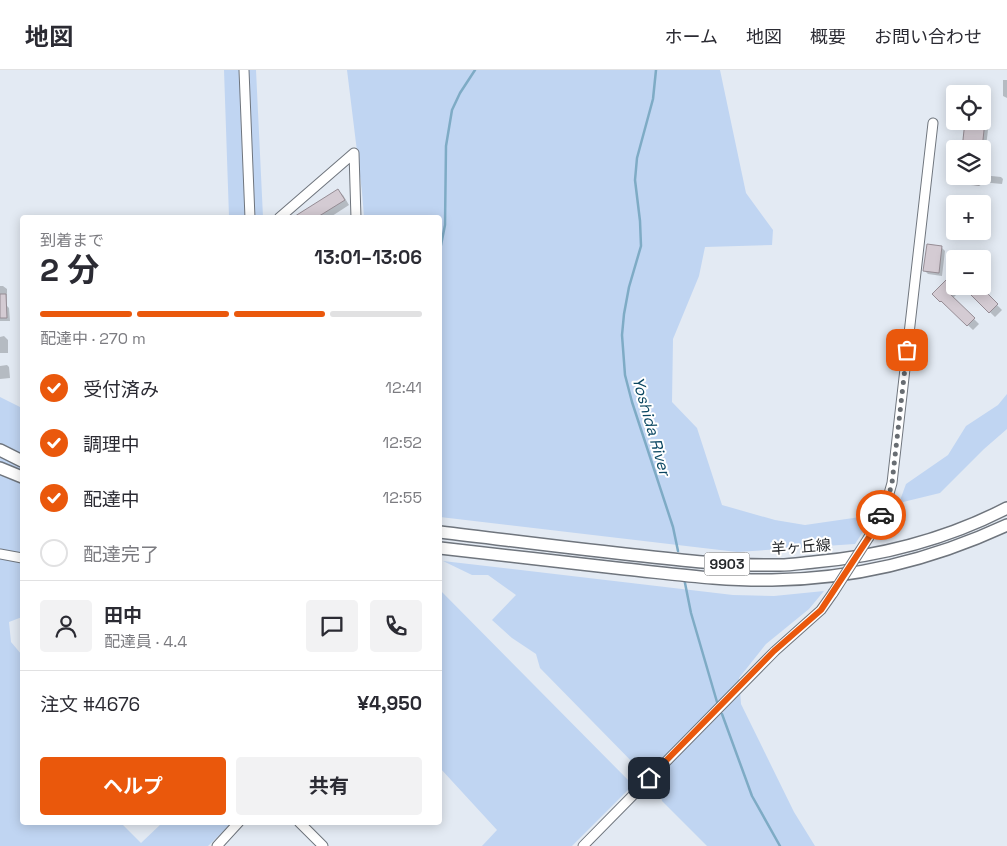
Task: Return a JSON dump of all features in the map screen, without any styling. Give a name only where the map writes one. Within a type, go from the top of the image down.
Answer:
[{"type":"main road","points":[[0,450],[20,460]]},
{"type":"main road","points":[[0,468],[20,477]]},
{"type":"main road","name":"羊ヶ丘線","points":[[442,532],[690,561],[782,565],[832,560],[902,547],[957,530],[1007,508]]},
{"type":"main road","name":"羊ヶ丘線","points":[[442,548],[733,580],[773,580],[812,578],[910,562],[983,536],[1007,525]]},
{"type":"lane","points":[[244,70],[250,215]]},
{"type":"lane","points":[[583,846],[774,651],[821,610],[869,537],[884,510],[892,483],[933,123]]},
{"type":"lane","points":[[282,215],[354,153],[356,215]]},
{"type":"lane","points":[[0,554],[20,558]]},
{"type":"lane","points":[[217,846],[236,825]]},
{"type":"lane","points":[[302,825],[323,846]]},
{"type":"shaded area","points":[[224,70],[256,70],[263,215],[229,215]]},
{"type":"shaded area","points":[[347,70],[720,70],[746,193],[773,230],[772,245],[705,247],[699,276],[673,339],[672,402],[697,428],[722,505],[775,520],[805,525],[874,515],[855,544],[737,552],[442,517],[442,215],[364,215]]},
{"type":"shaded area","points":[[1007,394],[1007,429],[940,493],[899,503],[906,484],[948,455],[966,426],[998,405]]},
{"type":"shaded area","points":[[0,397],[20,407],[20,618],[9,622],[11,642],[20,653],[20,825],[123,825],[141,843],[160,825],[230,825],[208,846],[0,846]]},
{"type":"shaded area","points":[[443,561],[733,595],[774,596],[824,591],[809,609],[766,644],[739,678],[741,704],[794,812],[815,846],[707,846],[662,801],[657,779],[659,773],[643,773],[540,668],[536,654],[512,638],[492,620],[516,595],[488,575],[472,575]]},
{"type":"shaded area","points":[[442,592],[633,785],[572,846],[482,846],[497,830],[442,770]]},
{"type":"building","points":[[964,130],[984,130],[983,140],[963,140]]},
{"type":"building","points":[[338,189],[345,200],[321,215],[297,215]]},
{"type":"building","points":[[927,244],[942,246],[939,273],[923,271]]},
{"type":"building","points":[[946,280],[946,295],[951,295],[975,318],[967,326],[932,294]]},
{"type":"building","points":[[0,294],[6,294],[7,318],[0,318]]},
{"type":"building","points":[[971,295],[989,295],[998,304],[989,313]]},
{"type":"waterway","points":[[442,240],[445,225],[446,146],[452,110],[460,93],[475,70]]},
{"type":"waterway","name":"Yoshida River","points":[[656,70],[653,99],[637,158],[635,180],[641,246],[629,287],[622,335],[625,375],[673,527],[678,551]]},
{"type":"waterway","name":"Yoshida River","points":[[684,578],[691,613],[717,702]]},
{"type":"waterway","name":"Yoshida River","points":[[722,714],[752,796],[780,846]]},
{"type":"way so far","points":[[881,515],[892,483],[907,350]]},
{"type":"route","points":[[649,778],[774,651],[821,610],[875,528],[881,515]]}]
